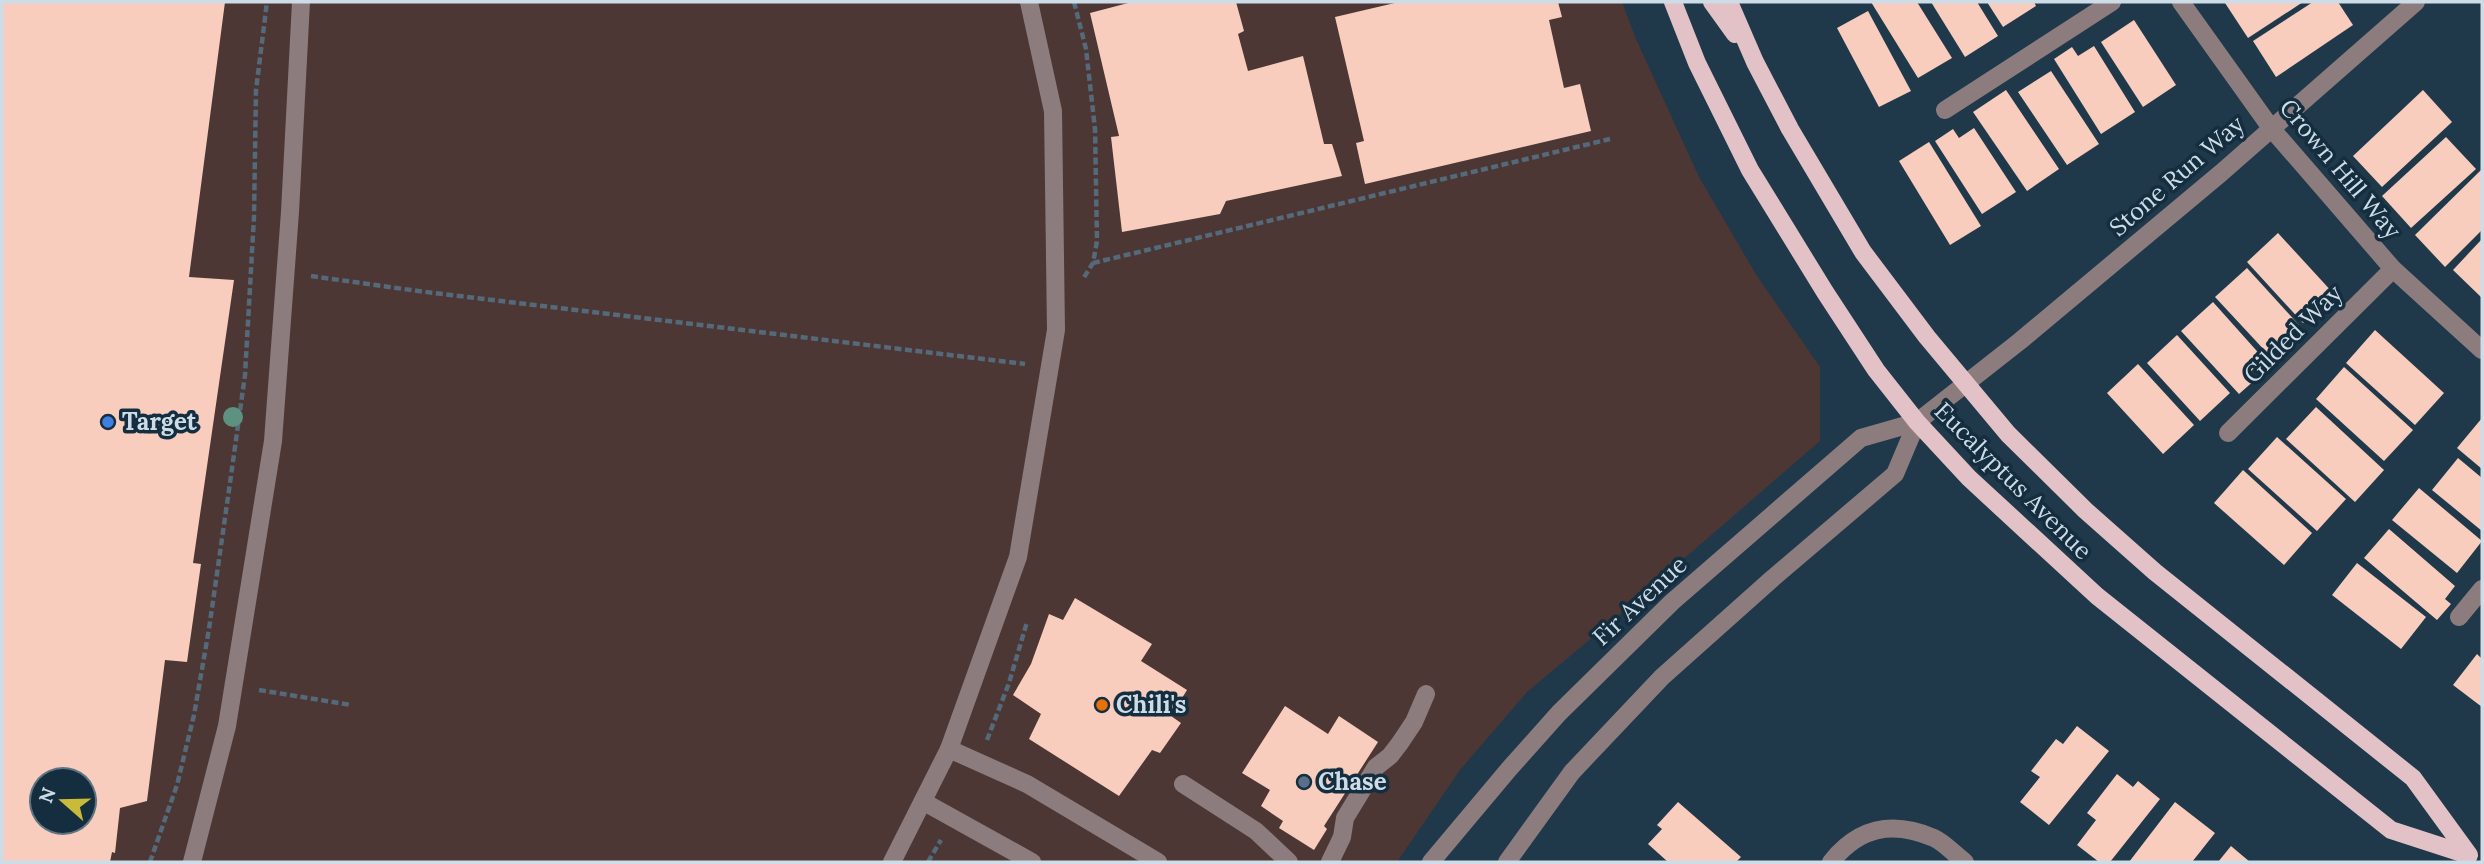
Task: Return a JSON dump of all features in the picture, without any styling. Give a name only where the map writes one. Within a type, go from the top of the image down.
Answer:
[{"type":"main road","name":"Eucalyptus Avenue","points":[[1673,2],[1697,63],[1750,170],[1876,370],[1917,422],[1969,478],[2097,596],[2358,804],[2391,830],[2469,860]]},
{"type":"main road","points":[[1712,2],[1755,62]]},
{"type":"main road","name":"Eucalyptus Avenue","points":[[1729,2],[1755,62],[1790,129],[1863,252],[2008,434],[2094,518],[2223,628],[2413,778],[2469,860]]},
{"type":"street","points":[[192,862],[227,726],[274,441],[301,2]]},
{"type":"street","points":[[892,862],[949,749],[1018,556],[1056,330],[1052,111],[1028,2]]},
{"type":"street","points":[[1945,110],[2112,2]]},
{"type":"street","name":"Crown Hill Way","points":[[2181,2],[2271,128],[2393,269],[2482,350]]},
{"type":"street","name":"Stone Run Way","points":[[1966,384],[2221,173],[2417,2]]},
{"type":"street","name":"Gilded Way","points":[[2228,433],[2393,269]]},
{"type":"street","name":"Fir Avenue","points":[[1431,862],[1559,713],[1672,602],[1861,438],[1917,422],[1966,384]]},
{"type":"street","name":"Fir Avenue","points":[[1507,862],[1572,772],[1662,677],[1895,474],[1917,422]]},
{"type":"street","points":[[2459,617],[2482,589]]},
{"type":"street","points":[[1330,862],[1342,837],[1345,818],[1376,767],[1390,756],[1414,722],[1426,694]]},
{"type":"street","points":[[949,749],[1027,784],[1158,862]]},
{"type":"street","points":[[1183,784],[1256,831],[1289,862]]},
{"type":"street","points":[[924,802],[1032,862]]},
{"type":"street","points":[[1831,862],[1851,840],[1870,830],[1902,829],[1936,839],[1965,862]]},
{"type":"path","points":[[150,862],[177,785],[200,683],[245,375],[256,90],[267,2]]},
{"type":"path","points":[[1093,263],[1610,139]]},
{"type":"path","points":[[251,269],[1050,367]]},
{"type":"path","points":[[200,683],[351,705]]},
{"type":"shaded area","points":[[2,2],[1622,2],[1699,177],[1757,276],[1820,367],[1820,441],[1527,692],[1460,770],[1397,862],[2,862]]},
{"type":"building","name":"Target","points":[[2,2],[225,2],[189,277],[234,280],[193,563],[201,564],[187,662],[165,660],[147,801],[120,808],[115,853],[112,852],[110,862],[2,862]]},
{"type":"building","points":[[1132,2],[1236,2],[1244,31],[1238,34],[1248,71],[1303,56],[1324,144],[1332,144],[1342,176],[1226,201],[1220,214],[1122,232],[1111,137],[1119,136],[1090,13]]},
{"type":"building","points":[[1399,2],[1558,2],[1562,17],[1549,20],[1564,88],[1580,84],[1591,131],[1365,184],[1356,143],[1364,141],[1335,17]]},
{"type":"building","points":[[1871,2],[1917,2],[1952,58],[1918,78]]},
{"type":"building","points":[[1931,2],[1977,2],[1998,36],[1965,57]]},
{"type":"building","points":[[1987,2],[2034,2],[2036,6],[2003,27]]},
{"type":"building","points":[[2303,2],[2248,38],[2225,3]]},
{"type":"building","points":[[2313,2],[2338,2],[2353,25],[2276,77],[2253,41]]},
{"type":"building","points":[[1868,11],[1911,91],[1879,107],[1837,28]]},
{"type":"building","points":[[2134,20],[2176,85],[2143,107],[2101,42]]},
{"type":"building","points":[[2094,46],[2135,112],[2101,134],[2054,59],[2072,47],[2078,56]]},
{"type":"building","points":[[2051,71],[2099,144],[2067,165],[2018,92]]},
{"type":"building","points":[[2006,90],[2059,169],[2027,191],[1973,112]]},
{"type":"building","points":[[2423,90],[2452,122],[2382,187],[2353,156]]},
{"type":"building","points":[[1974,128],[2016,192],[1982,214],[1935,141],[1953,129],[1959,138]]},
{"type":"building","points":[[2446,137],[2476,169],[2411,228],[2382,196]]},
{"type":"building","points":[[1929,142],[1981,226],[1950,245],[1899,161]]},
{"type":"building","points":[[2481,170],[2482,230],[2445,267],[2415,235]]},
{"type":"building","points":[[2278,233],[2334,294],[2303,323],[2247,262]]},
{"type":"building","points":[[2482,239],[2482,298],[2453,270]]},
{"type":"building","points":[[2247,268],[2299,325],[2268,354],[2215,297]]},
{"type":"building","points":[[2213,302],[2264,359],[2250,372],[2256,379],[2239,394],[2181,331]]},
{"type":"building","points":[[2375,330],[2444,393],[2415,425],[2346,363]]},
{"type":"building","points":[[2177,335],[2230,393],[2200,421],[2147,363]]},
{"type":"building","points":[[2138,364],[2194,425],[2163,454],[2107,393]]},
{"type":"building","points":[[2344,367],[2413,430],[2384,461],[2316,399]]},
{"type":"building","points":[[2316,407],[2384,470],[2355,502],[2286,439]]},
{"type":"building","points":[[2482,418],[2482,469],[2457,448]]},
{"type":"building","points":[[2277,437],[2346,499],[2317,531],[2248,469]]},
{"type":"building","points":[[2458,458],[2482,478],[2482,531],[2432,490]]},
{"type":"building","points":[[2243,470],[2312,533],[2284,565],[2214,503]]},
{"type":"building","points":[[2419,488],[2482,541],[2457,573],[2392,520]]},
{"type":"building","points":[[2389,529],[2455,586],[2445,599],[2451,604],[2437,620],[2364,558]]},
{"type":"building","points":[[2357,563],[2426,617],[2401,649],[2332,595]]},
{"type":"building","name":"Chili's","points":[[1075,598],[1152,644],[1141,661],[1187,690],[1171,716],[1181,723],[1160,753],[1152,750],[1119,796],[1029,739],[1041,714],[1013,695],[1031,664],[1049,614],[1063,620]]},
{"type":"building","points":[[2477,654],[2482,659],[2482,707],[2453,685]]},
{"type":"building","name":"Chase","points":[[1285,706],[1328,734],[1339,716],[1378,742],[1324,826],[1327,829],[1314,850],[1279,828],[1283,821],[1261,806],[1270,790],[1242,773]]},
{"type":"building","points":[[2077,726],[2109,751],[2049,825],[2020,802],[2040,777],[2031,771],[2056,739],[2063,744]]},
{"type":"building","points":[[2117,774],[2133,787],[2138,781],[2160,799],[2110,862],[2099,862],[2077,845],[2096,820],[2087,813]]},
{"type":"building","points":[[1678,802],[1741,857],[1736,862],[1668,862],[1648,844],[1662,829],[1657,825]]},
{"type":"building","points":[[2175,802],[2215,833],[2192,862],[2129,862]]},
{"type":"building","points":[[2231,846],[2250,862],[2218,862]]},
{"type":"place","name":"Target","points":[[108,422]]},
{"type":"place","name":"Chili's","points":[[1102,705]]},
{"type":"place","name":"Chase","points":[[1304,782]]}]
